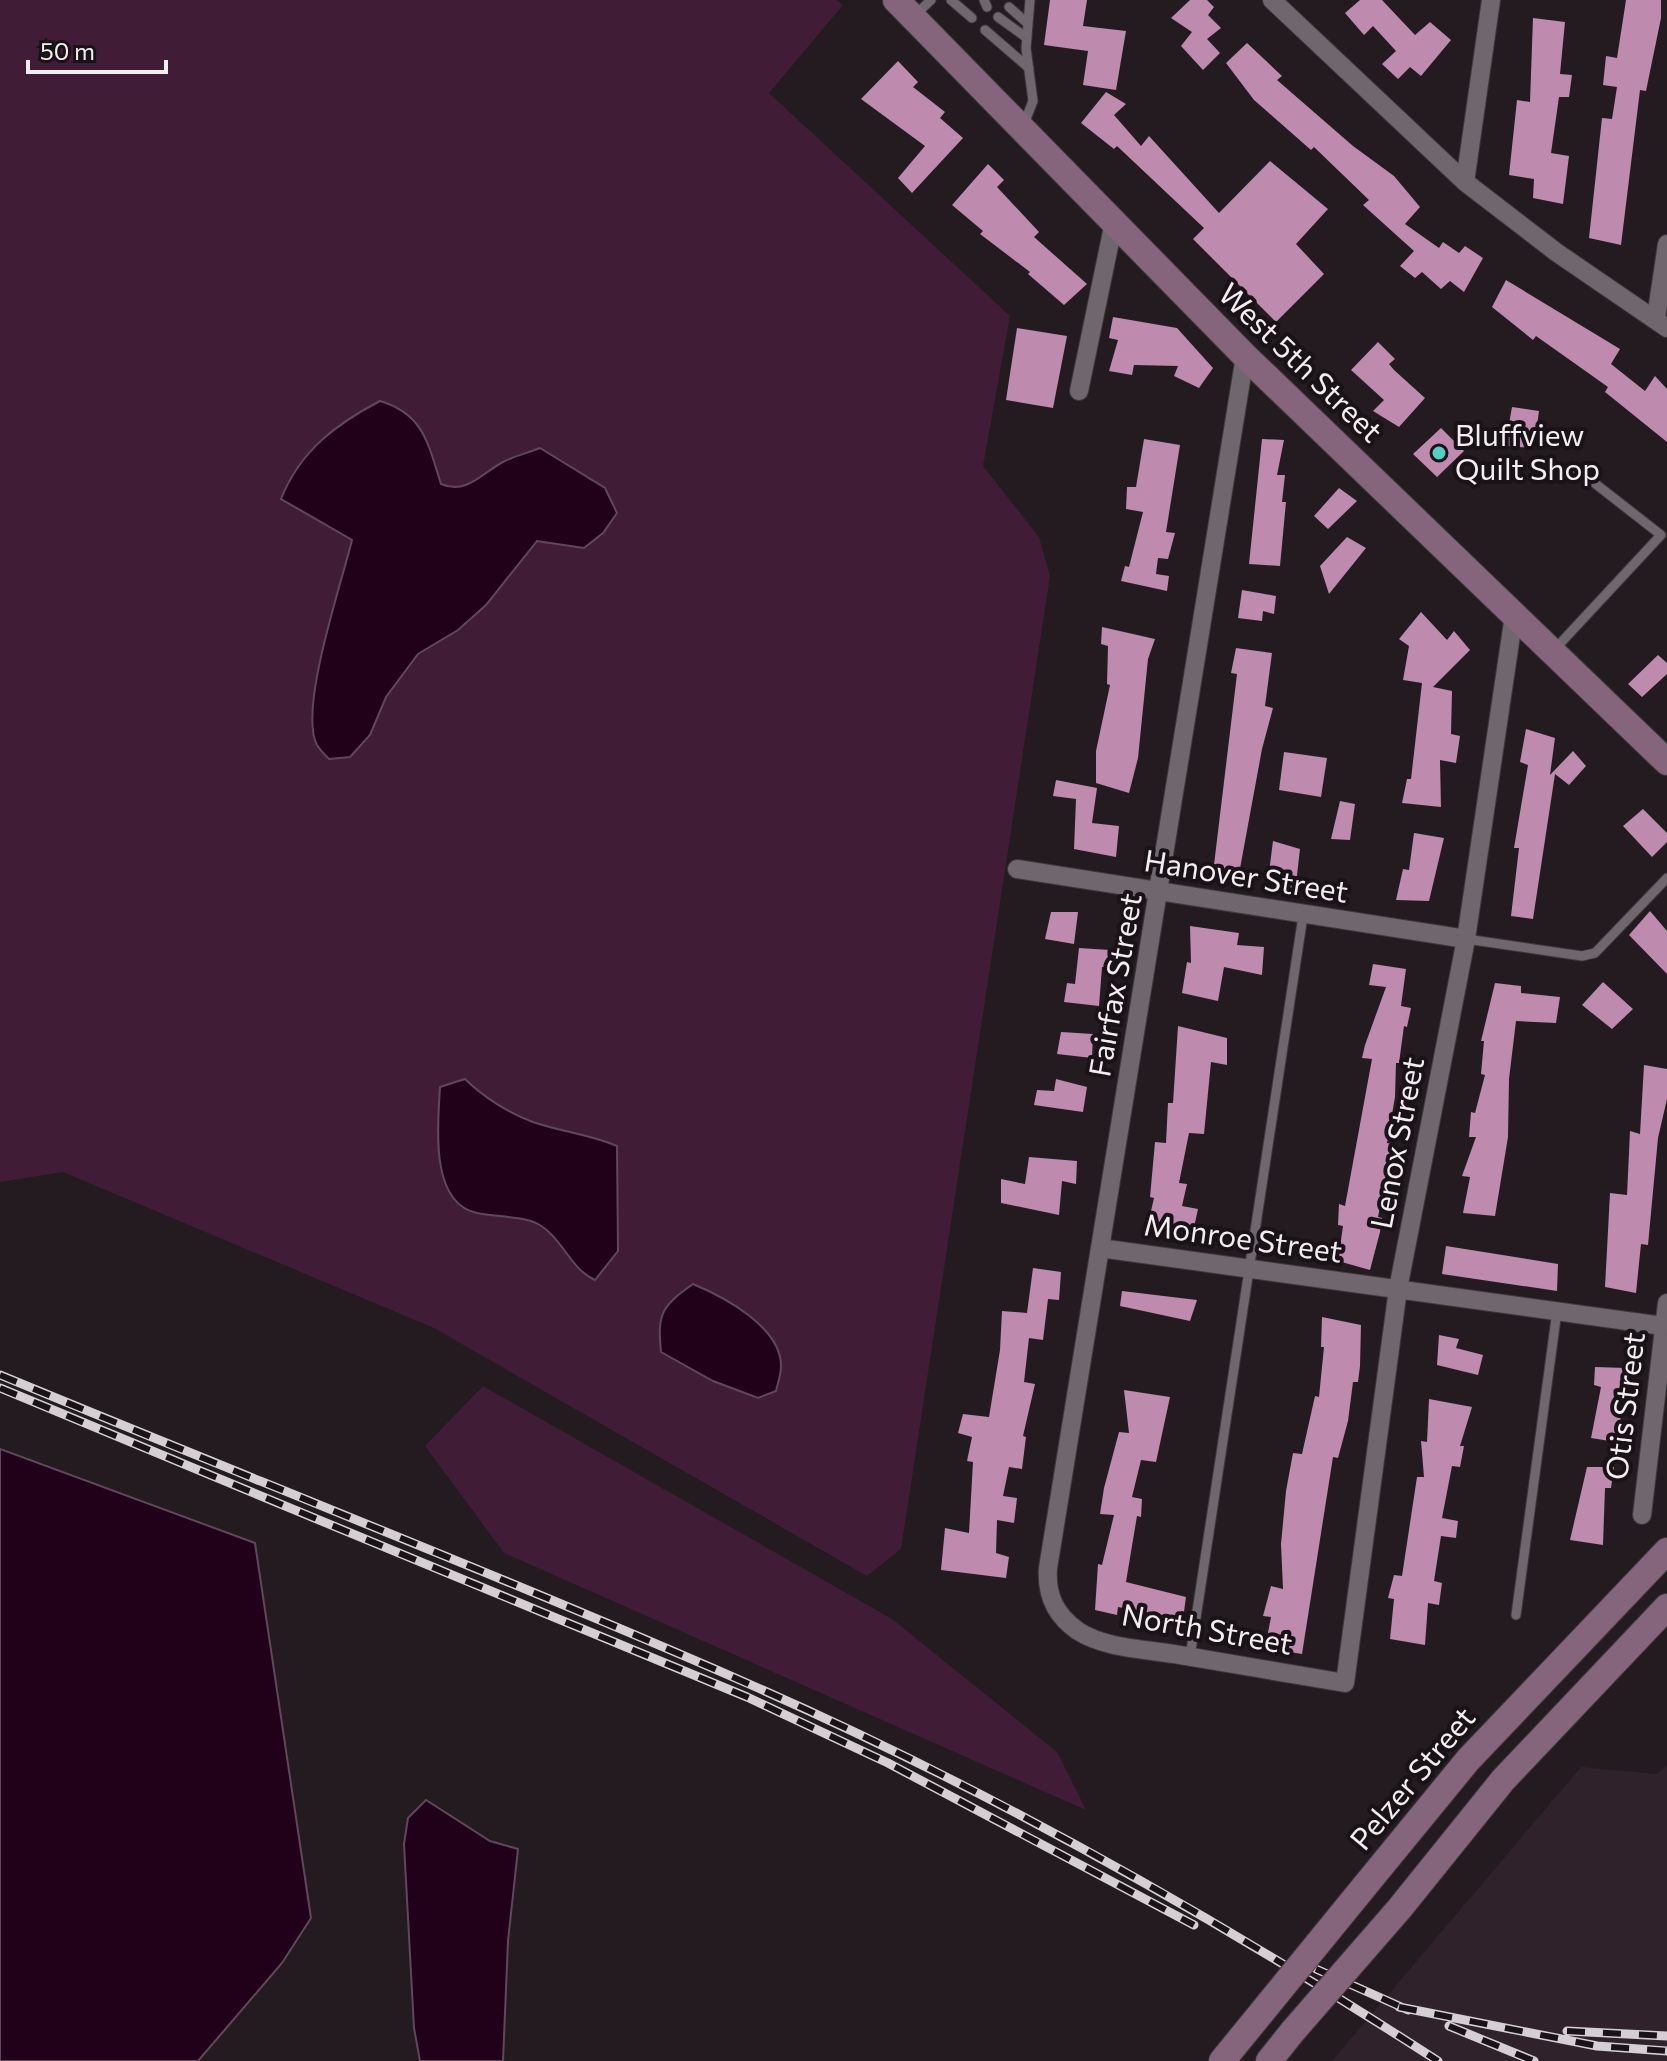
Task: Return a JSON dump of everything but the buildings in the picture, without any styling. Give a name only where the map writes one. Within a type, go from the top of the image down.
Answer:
[{"type":"street","points":[[1272,0],[1465,182],[1556,252],[1662,323]]},
{"type":"street","points":[[1465,182],[1491,0]]},
{"type":"street","name":"West 5th Street","points":[[913,6],[1022,127],[1245,356],[1667,762]]},
{"type":"street","points":[[1079,391],[1114,222]]},
{"type":"street","points":[[1662,323],[1667,244]]},
{"type":"street","name":"Fairfax Street","points":[[1064,1619],[1047,1586],[1048,1568],[1245,356]]},
{"type":"street","name":"Lenox Street","points":[[1345,1683],[1398,1289],[1466,939],[1514,615]]},
{"type":"street","name":"Hanover Street","points":[[1017,869],[1466,939]]},
{"type":"street","name":"Monroe Street","points":[[1100,1248],[1663,1326]]},
{"type":"street","name":"Otis Street","points":[[1642,1515],[1667,1303]]},
{"type":"street","name":"Pelzer Street","points":[[1222,2061],[1468,1760],[1667,1551]]},
{"type":"street","points":[[1269,2061],[1400,1908],[1503,1780],[1667,1607]]},
{"type":"street","name":"North Street","points":[[1064,1619],[1081,1633],[1102,1641],[1345,1683]]},
{"type":"lane","points":[[951,0],[972,18]]},
{"type":"lane","points":[[1022,127],[1033,101],[1027,38],[1030,0]]},
{"type":"lane","points":[[1009,7],[1027,23]]},
{"type":"lane","points":[[998,17],[1027,38]]},
{"type":"lane","points":[[985,30],[1029,68]]},
{"type":"lane","points":[[1553,652],[1664,537],[1574,467]]},
{"type":"lane","points":[[1466,939],[1582,956],[1595,953],[1667,878]]},
{"type":"lane","points":[[1190,1657],[1303,916]]},
{"type":"lane","points":[[1516,1615],[1557,1311]]},
{"type":"shaded area","points":[[0,0],[836,0],[843,5],[769,93],[1010,316],[983,466],[1039,537],[1050,576],[901,1549],[867,1576],[434,1328],[63,1172],[0,1182]]},
{"type":"shaded area","points":[[380,401],[395,407],[415,422],[428,444],[441,484],[450,487],[467,485],[503,462],[540,448],[605,488],[617,513],[603,533],[584,548],[537,541],[486,605],[458,630],[418,654],[386,697],[370,735],[350,757],[329,759],[317,745],[313,704],[324,645],[352,540],[281,499],[298,467],[321,441],[334,429]]},
{"type":"shaded area","points":[[465,1079],[497,1104],[524,1119],[617,1146],[618,1251],[595,1280],[579,1269],[554,1237],[538,1224],[477,1213],[462,1206],[451,1194],[440,1160],[440,1087]]},
{"type":"shaded area","points":[[693,1284],[749,1315],[772,1339],[781,1366],[776,1391],[758,1398],[713,1381],[661,1352],[660,1328],[664,1312],[674,1298]]},
{"type":"shaded area","points":[[483,1386],[892,1619],[1057,1752],[1086,1810],[504,1553],[425,1446]]},
{"type":"shaded area","points":[[0,1449],[255,1543],[311,1918],[282,1963],[198,2061],[0,2061]]},
{"type":"shaded area","points":[[1667,1765],[1667,2061],[1332,2061],[1581,1767],[1657,1774]]},
{"type":"shaded area","points":[[426,1800],[490,1841],[518,1849],[508,1941],[503,2061],[420,2061],[414,2028],[404,1844],[408,1818]]},
{"type":"railway","points":[[0,1375],[563,1605],[749,1684],[927,1767],[1187,1907],[1438,2061]]},
{"type":"railway","points":[[0,1388],[747,1697],[888,1763],[1194,1925]]},
{"type":"railway","points":[[1316,1969],[1408,2010]]},
{"type":"railway","points":[[1399,2007],[1597,2046],[1667,2051]]},
{"type":"railway","points":[[1449,2026],[1534,2061]]},
{"type":"railway","points":[[1567,2031],[1667,2036]]},
{"type":"place","name":"Bluffview Quilt Shop","points":[[1439,453]]}]
